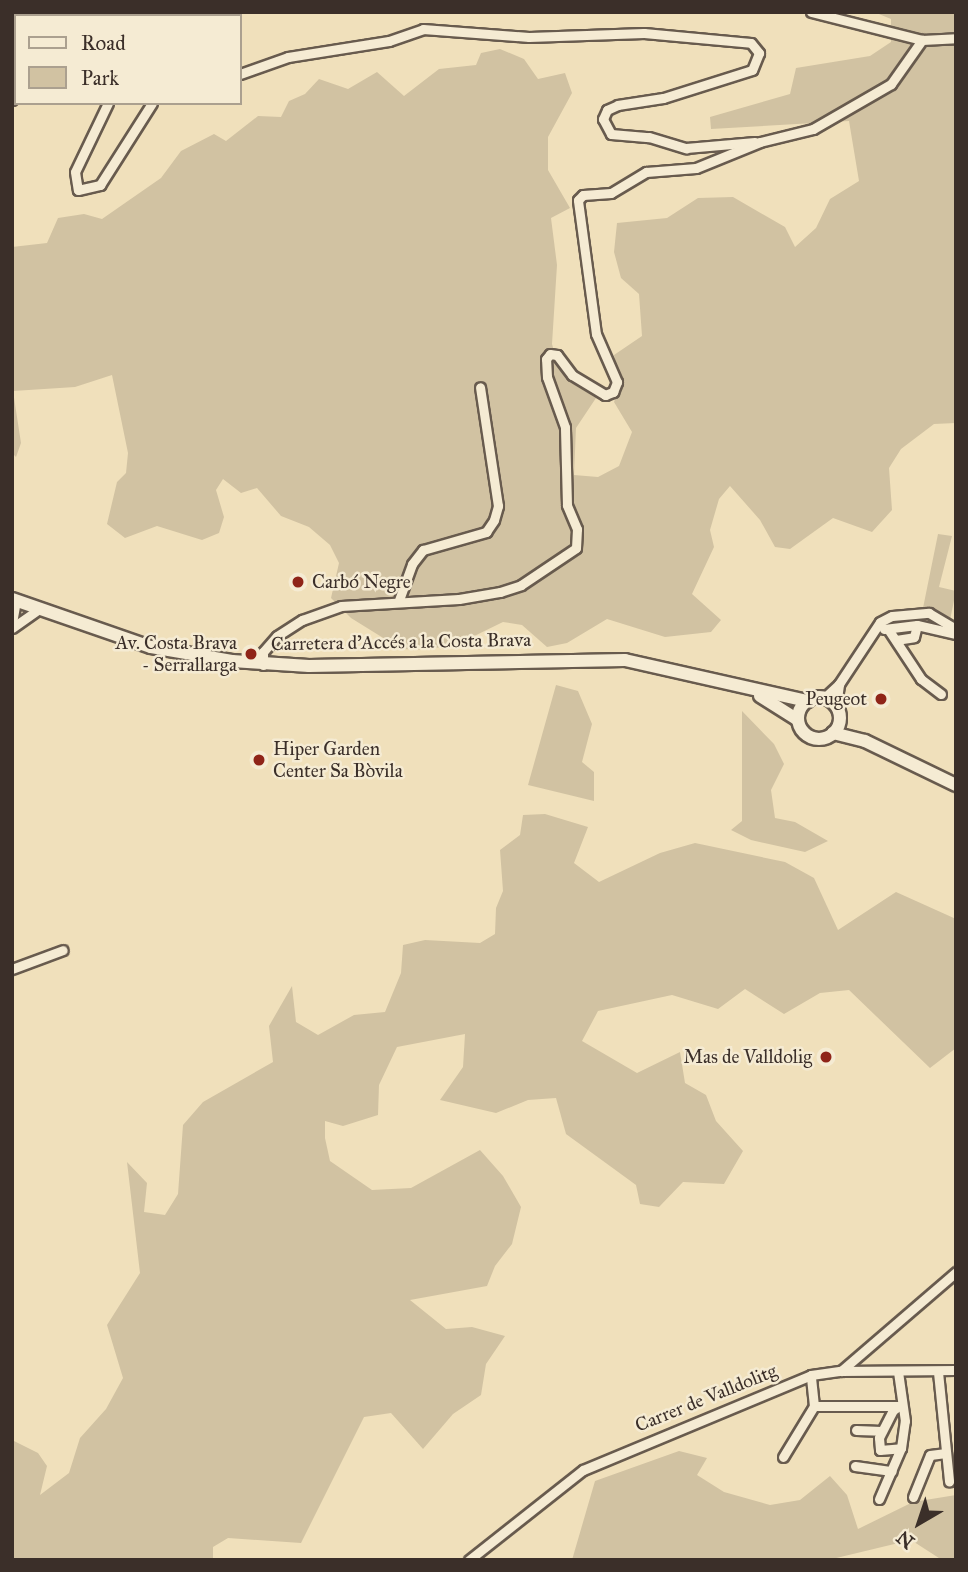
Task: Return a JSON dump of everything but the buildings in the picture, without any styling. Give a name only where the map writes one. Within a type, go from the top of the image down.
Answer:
[{"type":"main road","name":"Carretera d'Accés a la Costa Brava","points":[[14,599],[151,647],[263,665],[625,660],[699,673],[754,692],[807,701]]},
{"type":"main road","name":"Carretera d'Accés a la Costa Brava","points":[[754,692],[797,720]]},
{"type":"main road","points":[[840,719],[833,733],[822,739],[810,738],[797,720],[807,701],[824,698],[836,706],[840,719],[865,741]]},
{"type":"main road","points":[[833,733],[865,741],[956,785]]},
{"type":"street","points":[[811,12],[922,40],[956,38]]},
{"type":"street","points":[[242,73],[288,57],[389,41],[423,29],[530,37],[644,33],[751,44],[758,53],[752,70],[663,98],[618,105],[607,110],[603,119],[611,134],[649,136],[686,148],[760,142],[813,129],[891,84],[922,40]]},
{"type":"street","points":[[107,105],[75,172],[78,190],[100,185],[151,105]]},
{"type":"street","points":[[263,665],[262,652],[277,636],[302,620],[341,607],[399,600],[459,599],[499,592],[521,586],[576,548],[577,529],[567,505],[565,427],[547,377],[546,359],[550,354],[556,355],[572,374],[606,395],[613,392],[617,382],[596,334],[578,200],[583,194],[611,193],[646,172],[717,162],[760,142]]},
{"type":"street","points":[[399,600],[412,564],[423,550],[486,532],[494,520],[498,506],[480,387]]},
{"type":"street","points":[[12,623],[14,599]]},
{"type":"street","points":[[12,628],[41,608]]},
{"type":"street","points":[[824,698],[839,684],[875,629],[892,616],[929,613],[956,631]]},
{"type":"street","points":[[888,629],[892,616]]},
{"type":"street","points":[[875,629],[917,625],[956,631]]},
{"type":"street","points":[[896,640],[914,637],[917,625]]},
{"type":"street","points":[[888,629],[921,679],[941,694]]},
{"type":"street","points":[[836,706],[839,684]]},
{"type":"street","points":[[12,969],[63,950]]},
{"type":"street","points":[[841,1371],[956,1272]]},
{"type":"street","name":"Carrer de Valldolitg","points":[[469,1560],[583,1470],[811,1375],[841,1371],[956,1370]]},
{"type":"street","points":[[879,1499],[901,1448],[905,1421],[898,1372]]},
{"type":"street","points":[[938,1372],[949,1481]]},
{"type":"street","points":[[783,1457],[814,1406],[811,1375]]},
{"type":"street","points":[[814,1406],[901,1406]]},
{"type":"street","points":[[901,1406],[893,1410],[881,1431],[880,1450],[901,1448]]},
{"type":"street","points":[[856,1430],[881,1431]]},
{"type":"street","points":[[913,1497],[930,1455],[946,1453]]},
{"type":"street","points":[[855,1466],[892,1471]]},
{"type":"green space","points":[[874,12],[956,12],[956,423],[934,424],[901,449],[889,468],[892,510],[872,532],[833,518],[790,549],[775,547],[760,520],[730,486],[719,499],[710,530],[714,547],[692,594],[721,620],[711,632],[665,637],[607,619],[567,643],[547,647],[522,625],[503,622],[466,640],[429,650],[401,649],[351,618],[331,598],[339,563],[330,545],[309,527],[281,516],[257,488],[241,493],[223,479],[216,490],[224,517],[219,533],[202,540],[157,526],[125,538],[107,524],[117,482],[126,473],[128,453],[112,375],[75,387],[13,391],[21,443],[16,457],[12,453],[12,247],[47,243],[58,218],[84,214],[102,219],[161,178],[181,151],[214,134],[226,141],[258,116],[281,117],[289,101],[305,94],[319,79],[348,89],[377,72],[404,96],[439,69],[476,65],[481,53],[500,49],[524,59],[538,79],[565,73],[572,93],[548,137],[548,170],[570,208],[551,218],[557,265],[552,344],[558,366],[570,382],[596,398],[576,428],[574,475],[598,477],[619,466],[632,432],[614,402],[619,389],[614,355],[642,336],[639,294],[621,278],[614,252],[617,223],[667,218],[698,198],[733,197],[785,227],[795,247],[816,228],[830,199],[859,181],[849,121],[711,129],[710,117],[790,94],[796,68],[870,56],[891,42],[891,19]]},
{"type":"green space","points":[[938,534],[952,536],[939,587],[956,591],[950,620],[923,608]]},
{"type":"green space","points":[[556,685],[578,691],[592,724],[582,762],[594,772],[594,801],[528,785]]},
{"type":"green space","points":[[742,711],[774,744],[784,764],[771,790],[775,818],[795,822],[828,841],[805,852],[751,840],[731,830],[742,821]]},
{"type":"green space","points":[[545,814],[588,827],[574,863],[599,882],[660,853],[695,843],[785,862],[814,878],[838,930],[896,892],[956,919],[956,1048],[930,1068],[849,990],[820,993],[784,1014],[745,989],[718,1009],[672,995],[598,1011],[582,1041],[637,1073],[680,1052],[685,1083],[706,1095],[716,1121],[743,1151],[724,1184],[683,1182],[659,1207],[640,1204],[636,1185],[566,1134],[556,1098],[528,1100],[496,1113],[440,1100],[463,1067],[465,1034],[397,1047],[379,1085],[378,1115],[343,1126],[325,1121],[325,1138],[330,1161],[372,1190],[411,1188],[480,1150],[503,1176],[521,1207],[512,1244],[495,1266],[487,1286],[410,1300],[446,1329],[472,1327],[505,1336],[486,1364],[481,1395],[453,1414],[423,1449],[391,1413],[364,1417],[301,1543],[228,1538],[213,1547],[213,1560],[12,1560],[12,1440],[38,1453],[47,1466],[40,1495],[69,1473],[80,1438],[106,1409],[123,1378],[107,1325],[140,1273],[127,1162],[147,1183],[144,1212],[165,1215],[178,1194],[183,1125],[203,1102],[273,1062],[269,1026],[292,986],[296,1022],[318,1035],[354,1015],[385,1012],[401,973],[403,945],[425,940],[480,943],[495,934],[496,908],[503,891],[500,850],[520,835],[523,815]]},
{"type":"green space","points":[[679,1451],[707,1458],[697,1475],[724,1492],[770,1505],[800,1500],[830,1476],[847,1495],[858,1529],[913,1502],[956,1495],[956,1560],[942,1560],[911,1540],[828,1560],[572,1560],[595,1481]]},
{"type":"place","name":"Carbó Negre","points":[[298,582]]},
{"type":"place","name":"Av. Costa Brava - Serrallarga","points":[[251,654]]},
{"type":"place","name":"Peugeot","points":[[881,699]]},
{"type":"place","name":"Hiper Garden Center Sa Bòvila","points":[[259,760]]},
{"type":"place","name":"Mas de Valldolig","points":[[826,1057]]}]
